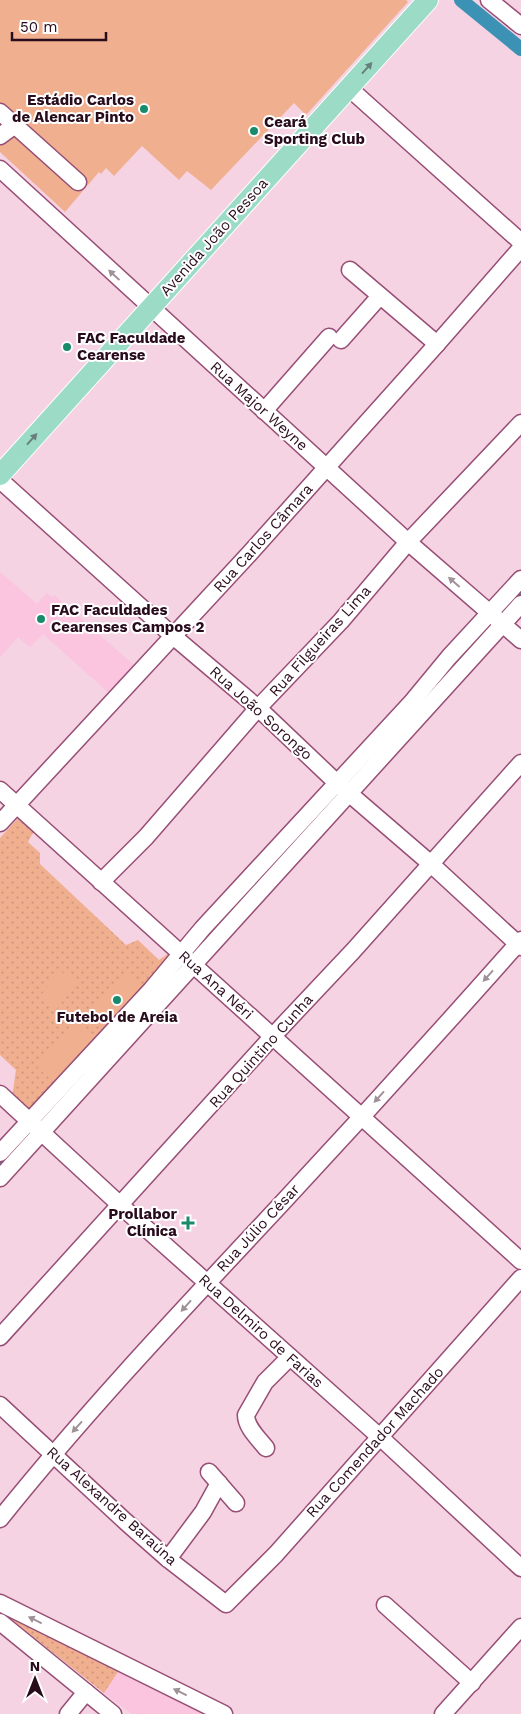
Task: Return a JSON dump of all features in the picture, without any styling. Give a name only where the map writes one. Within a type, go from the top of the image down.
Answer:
[{"type":"main road","name":"Avenida João Pessoa","points":[[0,476],[428,0]]},
{"type":"street","points":[[489,0],[521,26]]},
{"type":"street","points":[[349,88],[521,242]]},
{"type":"street","points":[[0,112],[78,182]]},
{"type":"street","points":[[0,136],[15,125]]},
{"type":"street","name":"Rua Major Weyne","points":[[0,169],[408,542],[521,640]]},
{"type":"street","name":"Rua Carlos Câmara","points":[[0,823],[173,636],[437,344],[521,248]]},
{"type":"street","points":[[350,270],[437,344]]},
{"type":"street","points":[[264,411],[380,296]]},
{"type":"street","name":"Rua Filgueiras Lima","points":[[101,882],[146,837],[258,708],[341,621],[408,542],[521,423]]},
{"type":"street","name":"Rua João Sorongo","points":[[0,480],[173,636],[258,708],[343,788],[520,944]]},
{"type":"street","points":[[0,1178],[42,1132],[187,959],[208,922],[343,788],[496,619],[521,579]]},
{"type":"street","points":[[496,619],[521,604]]},
{"type":"street","name":"Rua Quintino Cunha","points":[[0,1337],[521,763]]},
{"type":"street","name":"Rua Ana Néri","points":[[0,790],[521,1261]]},
{"type":"street","name":"Rua Júlio César","points":[[0,1519],[53,1453],[207,1282],[361,1118],[520,944]]},
{"type":"street","points":[[0,1153],[151,990],[187,959]]},
{"type":"street","name":"Rua Delmiro de Farias","points":[[0,1094],[381,1438],[521,1568]]},
{"type":"street","name":"Rua Comendador Machado","points":[[226,1604],[276,1554],[381,1438],[467,1337],[521,1278]]},
{"type":"street","points":[[266,1448],[250,1427],[246,1420],[246,1414],[265,1382],[290,1357]]},
{"type":"street","name":"Rua Alexandre Baraúna","points":[[0,1405],[126,1522],[226,1604]]},
{"type":"street","points":[[168,1558],[203,1512],[214,1478],[236,1503]]},
{"type":"street","points":[[0,1603],[224,1714]]},
{"type":"street","points":[[385,1605],[472,1683]]},
{"type":"street","points":[[0,1622],[113,1714]]},
{"type":"street","points":[[443,1714],[521,1627]]},
{"type":"street","points":[[68,1714],[86,1692]]},
{"type":"shaded area","name":"Estádio Carlos de Alencar Pinto","points":[[0,0],[406,0],[408,2],[306,115],[294,103],[211,190],[187,171],[179,180],[142,146],[114,176],[106,168],[101,174],[99,172],[65,212],[0,152]]},
{"type":"shaded area","name":"FAC Faculdades Cearenses Campos 2","points":[[0,572],[37,604],[47,593],[52,597],[54,595],[134,665],[109,693],[43,634],[30,647],[18,637],[0,657]]},
{"type":"shaded area","points":[[19,817],[34,831],[28,842],[40,853],[40,864],[126,945],[138,940],[159,960],[169,953],[177,959],[31,1115],[12,1097],[16,1070],[0,1055],[0,838]]},
{"type":"shaded area","points":[[59,970],[76,982],[57,1009],[40,997]]},
{"type":"shaded area","name":"Futebol de Areia","points":[[126,973],[143,988],[108,1028],[91,1012]]},
{"type":"shaded area","points":[[78,1023],[99,1042],[58,1086],[37,1067]]},
{"type":"shaded area","points":[[3,1613],[120,1669],[104,1693]]},
{"type":"shaded area","points":[[120,1669],[211,1714],[132,1714],[104,1693]]},
{"type":"waterway","points":[[461,0],[521,49]]},
{"type":"waterway","points":[[490,627],[521,592]]},
{"type":"waterway","points":[[196,950],[305,830]]},
{"type":"waterway","points":[[0,1166],[28,1134]]},
{"type":"place","name":"Estádio Carlos de Alencar Pinto","points":[[144,109]]},
{"type":"place","name":"Ceará Sporting Club","points":[[254,131]]},
{"type":"place","name":"FAC Faculdade Cearense","points":[[67,347]]},
{"type":"place","name":"FAC Faculdades Cearenses Campos 2","points":[[41,619]]},
{"type":"place","name":"Futebol de Areia","points":[[117,1000]]},
{"type":"place","name":"Prollabor Clínica","points":[[188,1223]]}]
